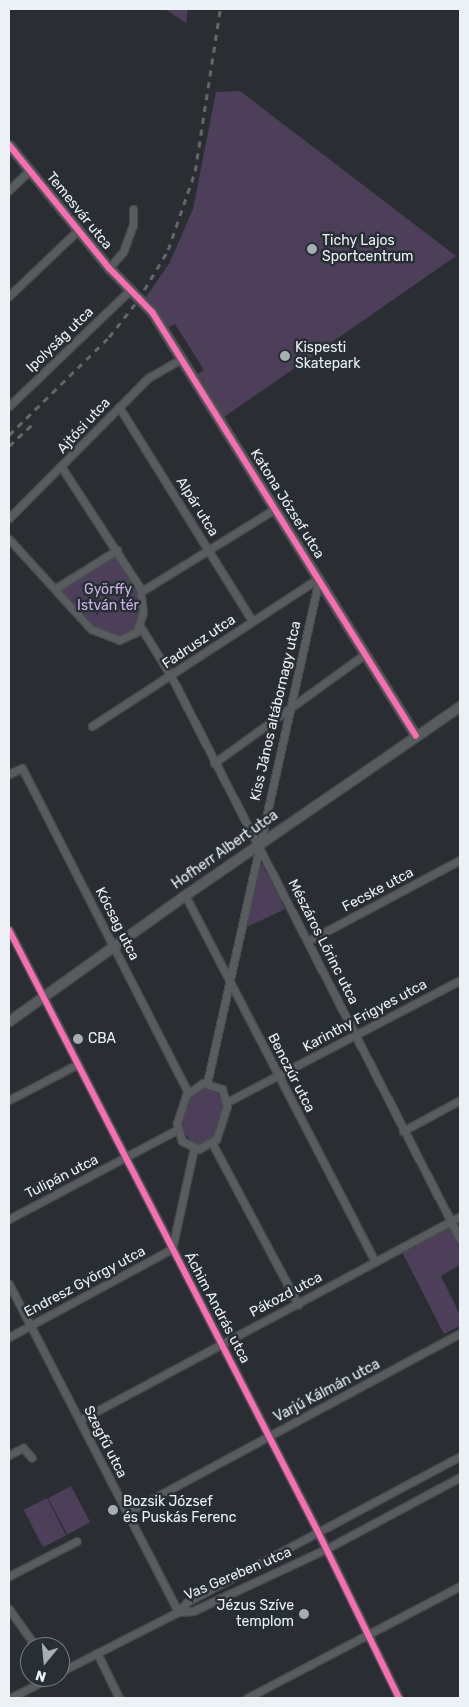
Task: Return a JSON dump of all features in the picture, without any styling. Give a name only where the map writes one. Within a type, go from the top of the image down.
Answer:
[{"type":"street","name":"Temesvár utca","points":[[9,146],[129,291]]},
{"type":"street","points":[[9,190],[30,171]]},
{"type":"street","points":[[109,268],[123,252],[133,225],[133,209]]},
{"type":"street","points":[[9,296],[78,230]]},
{"type":"street","name":"Katona József utca","points":[[129,291],[152,312],[182,358],[416,736]]},
{"type":"street","name":"Ipolyság utca","points":[[9,406],[129,291]]},
{"type":"street","name":"Ajtósi utca","points":[[9,518],[62,468],[148,378],[182,358]]},
{"type":"street","name":"Alpár utca","points":[[119,407],[252,621]]},
{"type":"street","points":[[9,539],[87,624],[102,635],[126,639],[140,626],[142,591],[62,468]]},
{"type":"street","points":[[142,591],[275,509]]},
{"type":"street","points":[[56,588],[117,550]]},
{"type":"street","name":"Fadrusz utca","points":[[92,726],[319,578]]},
{"type":"street","name":"Kiss János altábornagy utca","points":[[206,1083],[288,709],[319,578]]},
{"type":"street","name":"Mészáros Lőrinc utca","points":[[140,626],[171,676],[460,1239]]},
{"type":"street","points":[[214,763],[365,654]]},
{"type":"street","name":"Hofherr Albert utca","points":[[9,1021],[258,844],[460,706]]},
{"type":"street","name":"Kócsag utca","points":[[9,774],[22,768],[188,1092]]},
{"type":"street","name":"Fecske utca","points":[[308,941],[460,860]]},
{"type":"street","name":"Benczúr utca","points":[[185,895],[375,1262]]},
{"type":"street","name":"Áchim András utca","points":[[9,930],[317,1530],[399,1698]]},
{"type":"street","name":"Karinthy Frigyes utca","points":[[227,1102],[460,980]]},
{"type":"street","points":[[9,1100],[78,1064]]},
{"type":"street","points":[[206,1083],[222,1089],[227,1102],[222,1126],[212,1142],[203,1148],[194,1148],[182,1141],[178,1129],[180,1109],[188,1092],[195,1086],[206,1083]]},
{"type":"street","points":[[403,1131],[460,1100]]},
{"type":"street","points":[[127,1158],[178,1129]]},
{"type":"street","points":[[212,1142],[298,1304]]},
{"type":"street","points":[[172,1249],[194,1148]]},
{"type":"street","name":"Tulipán utca","points":[[9,1218],[127,1158]]},
{"type":"street","name":"Pákozd utca","points":[[80,1420],[460,1216]]},
{"type":"street","name":"Endresz György utca","points":[[9,1337],[172,1249]]},
{"type":"street","name":"Szegfű utca","points":[[9,1284],[178,1612]]},
{"type":"street","name":"Varjú Kálmán utca","points":[[126,1513],[460,1333]]},
{"type":"street","points":[[9,1455],[23,1448],[32,1458]]},
{"type":"street","name":"Vas Gereben utca","points":[[178,1612],[187,1602],[317,1530],[460,1456]]},
{"type":"street","name":"Vas Gereben utca","points":[[70,1667],[178,1612],[193,1610],[326,1549],[460,1477]]},
{"type":"street","points":[[9,1576],[77,1542]]},
{"type":"street","points":[[247,1698],[366,1633],[460,1586]]},
{"type":"street","points":[[9,1609],[29,1637]]},
{"type":"street","points":[[97,1653],[119,1698]]},
{"type":"street","points":[[10,1698],[31,1687]]},
{"type":"green space","points":[[165,9],[188,9],[186,23]]},
{"type":"green space","name":"Tichy Lajos Sportcentrum","points":[[240,91],[456,256],[224,417],[198,374],[204,370],[175,324],[169,327],[145,298],[169,264],[193,209],[216,92]]},
{"type":"green space","name":"Györffy István tér","points":[[117,550],[133,574],[143,608],[130,637],[102,635],[56,588]]},
{"type":"green space","points":[[262,864],[285,909],[245,928],[257,867]]},
{"type":"green space","points":[[205,1088],[219,1094],[224,1108],[215,1136],[204,1144],[196,1144],[183,1133],[183,1118],[191,1094]]},
{"type":"green space","points":[[450,1227],[460,1249],[460,1265],[441,1276],[460,1315],[460,1326],[444,1334],[402,1252]]},
{"type":"green space","points":[[71,1486],[90,1522],[67,1534],[48,1498]]},
{"type":"green space","points":[[47,1498],[66,1535],[43,1547],[24,1510]]},
{"type":"railway","points":[[9,435],[109,337],[138,300],[168,250],[195,171],[220,9]]},
{"type":"railway","points":[[9,446],[35,422]]},
{"type":"cycle path","points":[[9,145],[109,268],[152,312],[416,736]]},
{"type":"cycle path","points":[[9,930],[317,1530],[399,1698]]},
{"type":"place","name":"Tichy Lajos Sportcentrum","points":[[312,249]]},
{"type":"place","name":"Kispesti Skatepark","points":[[285,356]]},
{"type":"place","name":"CBA","points":[[78,1039]]},
{"type":"place","name":"Bozsik József és Puskás Ferenc","points":[[113,1510]]},
{"type":"place","name":"Jézus Szíve templom","points":[[304,1614]]}]
